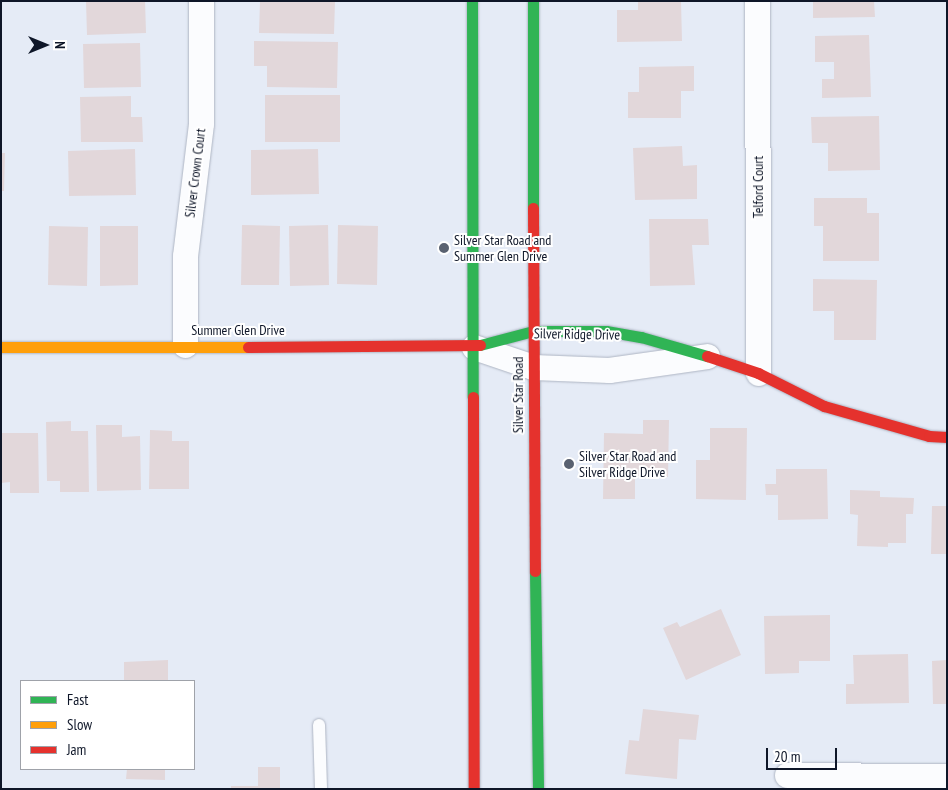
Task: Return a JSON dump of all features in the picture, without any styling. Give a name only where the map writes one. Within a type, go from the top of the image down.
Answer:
[{"type":"main road","points":[[472,1],[474,789]]},
{"type":"main road","name":"Silver Star Road","points":[[533,1],[533,367],[538,789]]},
{"type":"main road","name":"Silver Ridge Drive","points":[[474,347],[533,331],[606,332],[641,337],[758,373],[824,406],[929,436],[947,438]]},
{"type":"main road","name":"Summer Glen Drive","points":[[1,346],[474,347]]},
{"type":"street","name":"Silver Crown Court","points":[[185,345],[185,256],[201,123],[201,1]]},
{"type":"street","name":"Telford Court","points":[[757,1],[758,373]]},
{"type":"street","name":"Silver Ridge Drive","points":[[474,347],[533,367],[609,370],[707,356]]},
{"type":"street","points":[[787,775],[947,776]]},
{"type":"lane","points":[[319,724],[321,789]]},
{"type":"building","points":[[86,1],[145,1],[146,33],[87,35]]},
{"type":"building","points":[[260,1],[335,1],[334,34],[259,33]]},
{"type":"building","points":[[638,1],[681,1],[682,41],[617,42],[617,10],[638,10]]},
{"type":"building","points":[[813,1],[874,1],[875,17],[813,18]]},
{"type":"building","points":[[869,35],[871,97],[822,98],[822,79],[834,79],[834,62],[815,62],[815,36]]},
{"type":"building","points":[[254,41],[338,42],[337,88],[267,87],[267,66],[254,66]]},
{"type":"building","points":[[140,43],[141,87],[84,88],[83,44]]},
{"type":"building","points":[[694,66],[694,91],[681,91],[681,118],[628,118],[628,92],[639,92],[639,67]]},
{"type":"building","points":[[265,95],[340,95],[340,142],[265,142]]},
{"type":"building","points":[[131,96],[131,117],[142,117],[143,142],[81,142],[80,97]]},
{"type":"building","points":[[879,116],[880,170],[828,171],[828,143],[812,143],[811,117]]},
{"type":"building","points":[[682,146],[683,166],[697,165],[697,199],[635,200],[633,148]]},
{"type":"building","points":[[135,149],[136,195],[69,196],[68,151]]},
{"type":"building","points":[[318,149],[319,194],[251,195],[251,150]]},
{"type":"building","points":[[1,153],[5,153],[4,191],[1,191]]},
{"type":"building","points":[[814,198],[867,198],[867,213],[879,213],[879,261],[823,261],[823,226],[814,226]]},
{"type":"building","points":[[649,219],[708,219],[709,245],[692,245],[695,285],[650,286]]},
{"type":"building","points":[[242,225],[280,226],[279,285],[241,285]]},
{"type":"building","points":[[328,225],[329,285],[290,286],[289,226]]},
{"type":"building","points":[[338,225],[378,226],[377,285],[337,284]]},
{"type":"building","points":[[49,226],[88,227],[87,286],[48,285]]},
{"type":"building","points":[[100,226],[138,226],[138,285],[100,286]]},
{"type":"building","points":[[813,279],[877,280],[876,340],[834,340],[834,311],[813,311]]},
{"type":"building","points":[[643,420],[669,420],[668,477],[635,476],[635,499],[603,499],[604,433],[643,434]]},
{"type":"building","points":[[71,421],[71,431],[88,431],[89,492],[60,492],[60,481],[47,481],[46,422]]},
{"type":"building","points":[[96,425],[122,425],[122,437],[140,436],[141,490],[97,491]]},
{"type":"building","points":[[710,428],[747,428],[746,500],[696,499],[696,460],[710,460]]},
{"type":"building","points":[[150,430],[172,431],[172,441],[189,441],[189,489],[149,489]]},
{"type":"building","points":[[1,433],[38,433],[39,493],[10,493],[10,482],[1,483]]},
{"type":"building","points":[[776,469],[827,469],[828,519],[778,520],[778,495],[766,495],[765,484],[776,484]]},
{"type":"building","points":[[850,490],[880,491],[880,497],[914,498],[913,514],[906,514],[906,543],[888,543],[888,547],[857,546],[858,515],[850,514]]},
{"type":"building","points":[[932,506],[947,506],[947,554],[931,554]]},
{"type":"building","points":[[721,609],[741,655],[686,680],[663,628],[677,622],[680,627]]},
{"type":"building","points":[[830,615],[830,661],[799,661],[799,673],[765,674],[764,616]]},
{"type":"building","points":[[908,654],[909,703],[846,704],[846,684],[854,684],[853,655]]},
{"type":"building","points":[[168,660],[168,680],[124,680],[124,662]]},
{"type":"building","points":[[947,660],[947,704],[933,704],[932,661]]},
{"type":"building","points":[[643,709],[699,715],[696,740],[679,739],[677,779],[625,774],[629,740],[639,741]]},
{"type":"building","points":[[258,767],[280,767],[280,789],[231,789],[231,786],[258,786]]},
{"type":"building","points":[[127,770],[165,770],[165,780],[126,779]]},
{"type":"traffic: fast","points":[[472,1],[473,397]]},
{"type":"traffic: fast","points":[[533,1],[533,208]]},
{"type":"traffic: fast","points":[[480,345],[533,331],[606,331],[641,337],[707,356]]},
{"type":"traffic: fast","points":[[535,571],[538,789]]},
{"type":"traffic: slow","points":[[1,347],[248,347]]},
{"type":"traffic: jam","points":[[533,208],[535,571]]},
{"type":"traffic: jam","points":[[248,347],[480,345]]},
{"type":"traffic: jam","points":[[707,356],[758,373],[824,406],[929,436],[947,437]]},
{"type":"traffic: jam","points":[[473,397],[474,789]]},
{"type":"place","name":"Silver Star Road and Summer Glen Drive","points":[[444,248]]},
{"type":"place","name":"Silver Star Road and Silver Ridge Drive","points":[[569,464]]}]
